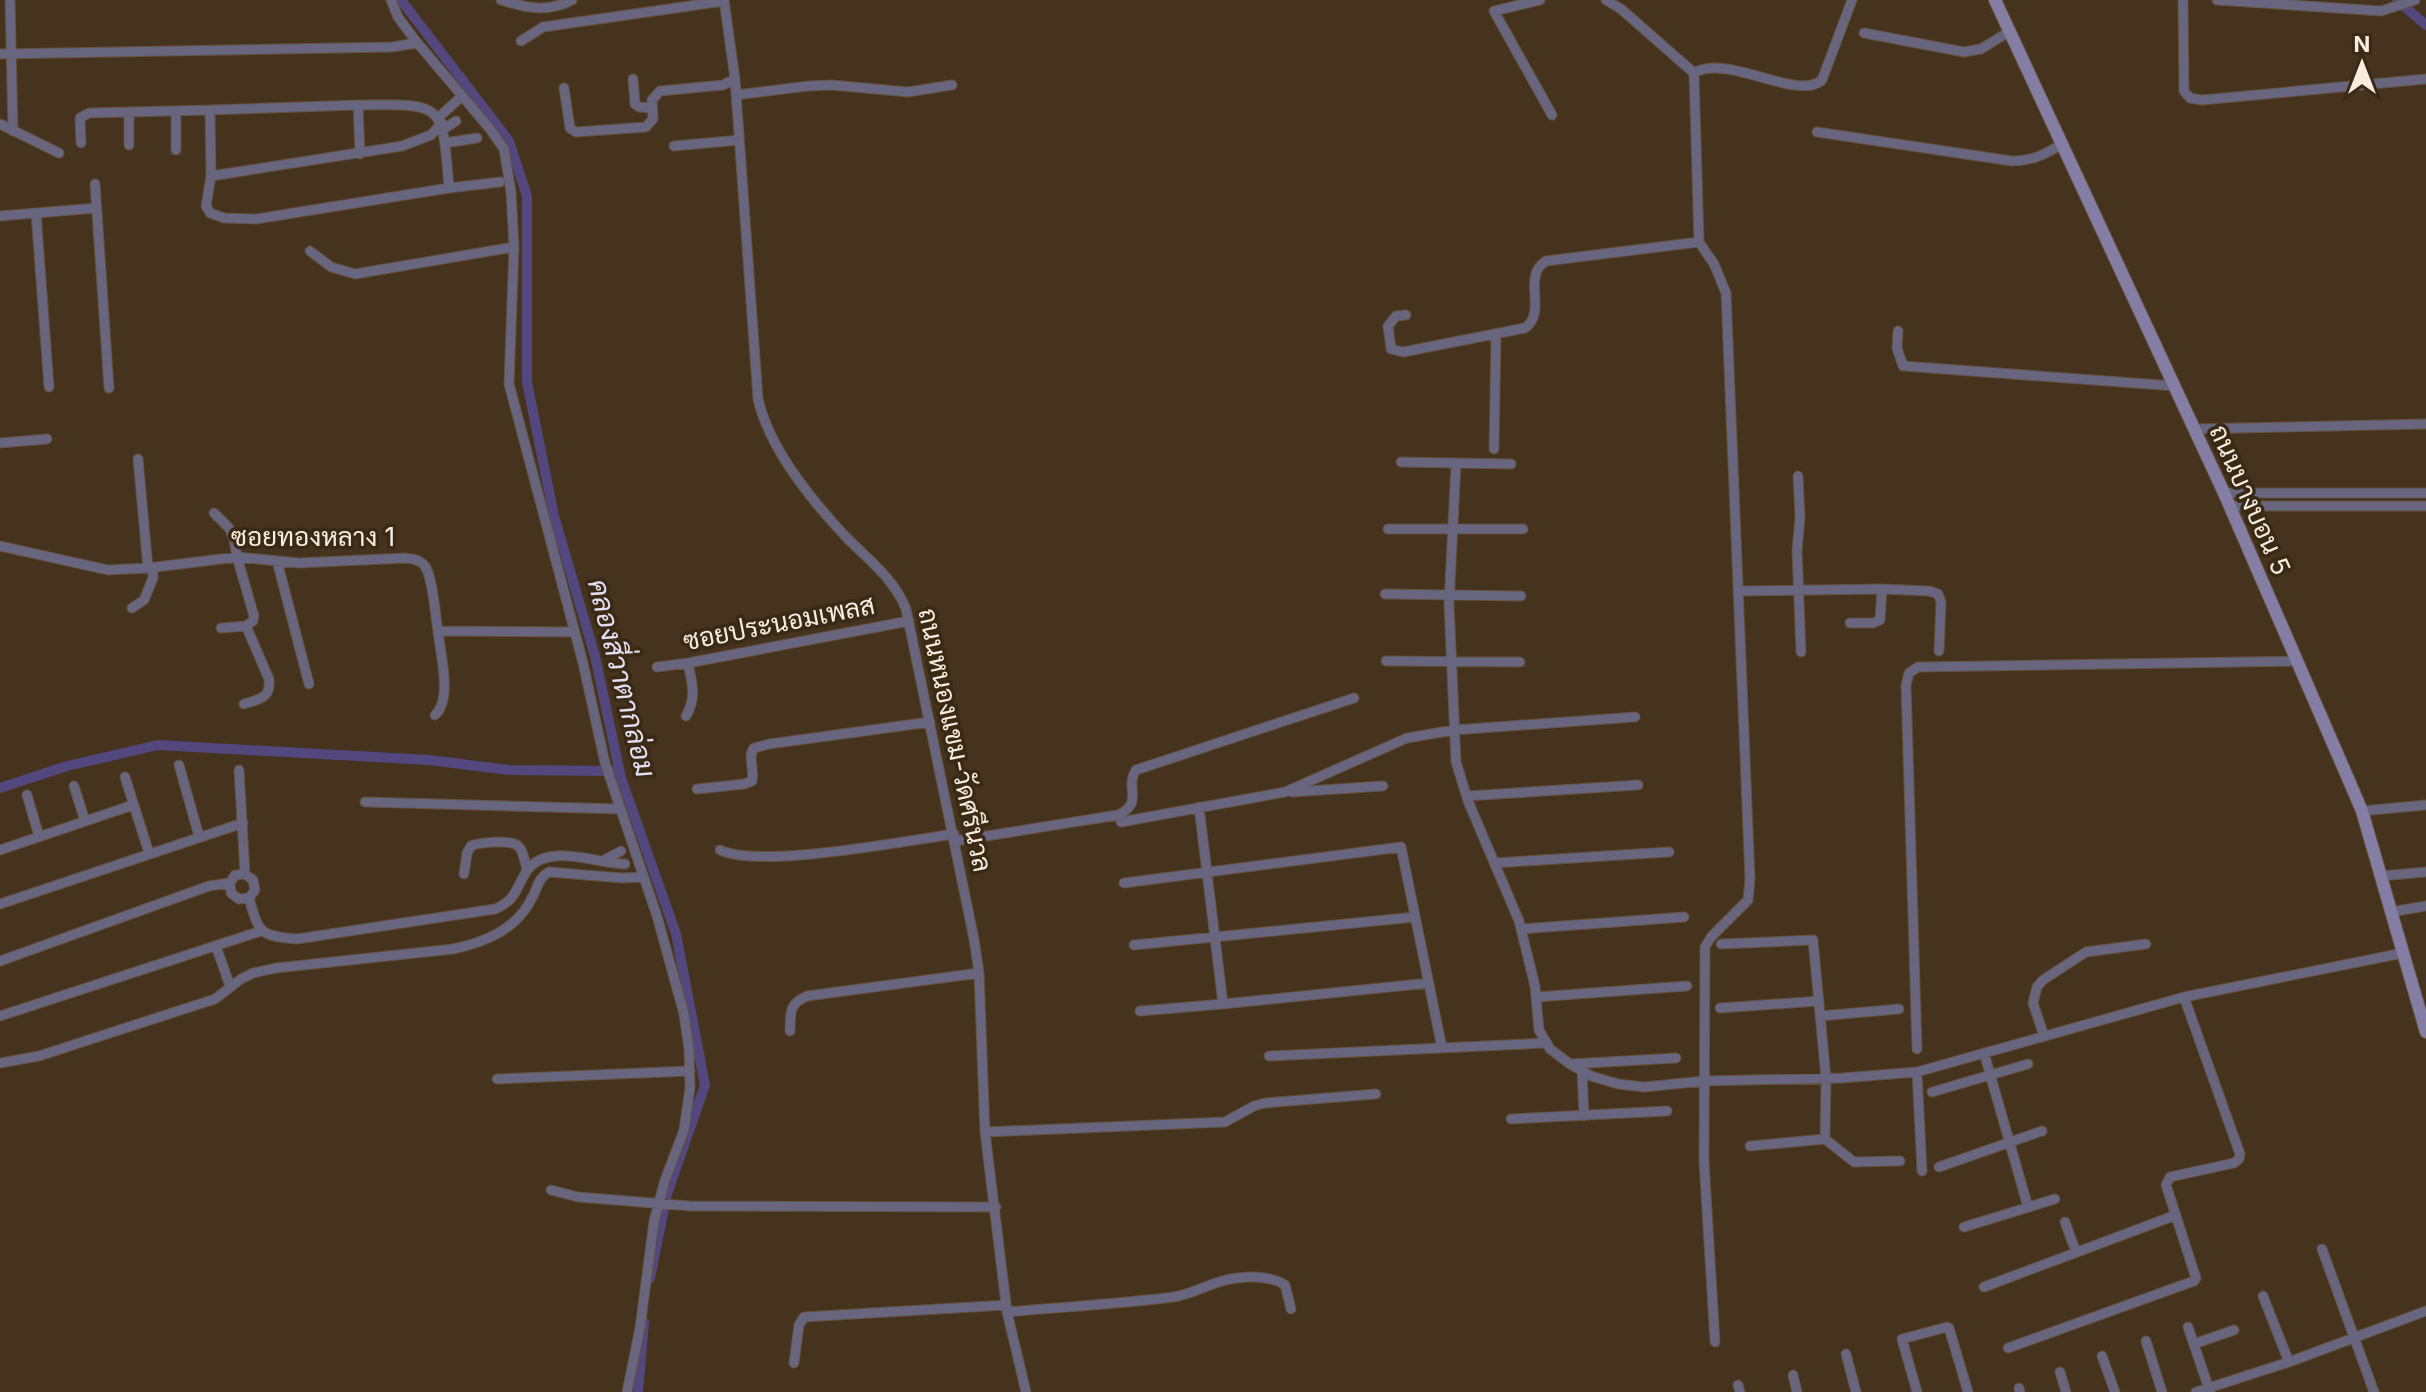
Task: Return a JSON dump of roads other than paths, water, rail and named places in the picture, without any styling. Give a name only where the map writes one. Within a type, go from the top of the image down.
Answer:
[{"type":"main road","name":"ถนนบางบอน 5","points":[[1995,0],[2230,506],[2362,811],[2426,1032]]},
{"type":"street","points":[[10,0],[13,131]]},
{"type":"street","points":[[391,0],[398,17],[417,43],[504,149],[511,192],[514,247],[509,384],[592,700],[597,734],[621,809],[628,849],[632,863],[644,877],[684,1014],[690,1071],[684,1130],[658,1205],[627,1392]]},
{"type":"street","points":[[501,0],[536,10],[561,6],[572,0]]},
{"type":"street","points":[[521,41],[543,27],[724,0]]},
{"type":"street","name":"ถนนหนองแขม-วัดศรีนวล","points":[[724,0],[735,79],[758,399],[763,421],[775,443],[819,505],[898,590],[909,621],[979,973],[985,1132],[1006,1309],[1026,1392]]},
{"type":"street","points":[[1540,0],[1494,11],[1552,115]]},
{"type":"street","points":[[1606,0],[1621,9],[1694,73],[1699,238],[1726,293],[1750,889],[1748,900],[1705,947],[1704,1161],[1715,1342]]},
{"type":"street","points":[[1694,73],[1710,68],[1754,74],[1800,87],[1817,84],[1822,80],[1852,0]]},
{"type":"street","points":[[2183,0],[2184,91],[2190,98],[2202,100],[2426,79]]},
{"type":"street","points":[[2217,0],[2381,11],[2415,0]]},
{"type":"street","points":[[1864,33],[1964,52],[1981,49],[2010,31]]},
{"type":"street","points":[[0,54],[392,47],[417,43]]},
{"type":"street","points":[[633,79],[635,104],[652,108]]},
{"type":"street","points":[[564,88],[567,122],[576,132],[646,127],[653,119],[652,100],[660,91],[723,85],[735,79]]},
{"type":"street","points":[[736,95],[808,86],[832,85],[908,92],[952,85]]},
{"type":"street","points":[[211,176],[360,154],[421,140],[431,135],[462,96]]},
{"type":"street","points":[[81,143],[80,118],[83,115],[412,104],[432,111],[441,123],[449,188]]},
{"type":"street","points":[[358,105],[360,154]]},
{"type":"street","points":[[210,110],[211,176],[206,206],[210,213],[224,218],[256,219],[500,182]]},
{"type":"street","points":[[441,123],[458,119],[473,110]]},
{"type":"street","points":[[176,111],[176,150]]},
{"type":"street","points":[[129,112],[129,145]]},
{"type":"street","points":[[0,124],[59,153]]},
{"type":"street","points":[[1817,132],[2012,161],[2039,158],[2062,144]]},
{"type":"street","points":[[445,143],[477,138]]},
{"type":"street","points":[[674,146],[739,140]]},
{"type":"street","points":[[95,184],[109,388]]},
{"type":"street","points":[[0,216],[96,208]]},
{"type":"street","points":[[36,213],[49,387]]},
{"type":"street","points":[[1406,315],[1396,316],[1388,326],[1391,349],[1396,352],[1525,328],[1532,324],[1535,316],[1535,273],[1538,266],[1546,261],[1699,238]]},
{"type":"street","points":[[310,251],[331,267],[355,274],[514,247]]},
{"type":"street","points":[[1898,331],[1897,348],[1903,366],[2175,386]]},
{"type":"street","points":[[1494,449],[1496,334]]},
{"type":"street","points":[[2194,429],[2426,424]]},
{"type":"street","points":[[0,443],[47,439]]},
{"type":"street","points":[[132,608],[144,600],[153,578],[138,459]]},
{"type":"street","points":[[1401,462],[1511,464]]},
{"type":"street","points":[[1456,464],[1449,595],[1456,762],[1521,929],[1536,997],[1539,1030],[1550,1049],[1582,1071],[1618,1084],[1644,1087],[1704,1081],[1917,1072],[2184,997],[2403,953]]},
{"type":"street","points":[[1798,476],[1801,652]]},
{"type":"street","points":[[2224,493],[2426,493]]},
{"type":"street","points":[[2339,493],[2339,505]]},
{"type":"street","points":[[2230,506],[2426,506]]},
{"type":"street","points":[[214,513],[229,528],[234,539],[253,609],[253,621],[246,626],[221,628]]},
{"type":"street","points":[[1388,529],[1523,529]]},
{"type":"street","name":"ซอยทองหลาง 1","points":[[0,546],[108,570],[237,557],[299,563],[416,559],[425,566],[438,631],[445,696],[440,711],[435,715]]},
{"type":"street","points":[[277,561],[309,684]]},
{"type":"street","points":[[1739,591],[1882,589],[1938,594],[1941,602],[1939,658]]},
{"type":"street","points":[[1850,623],[1880,620],[1882,589]]},
{"type":"street","points":[[1385,594],[1521,596]]},
{"type":"street","name":"ซอยประนอมเพลส","points":[[657,667],[909,621]]},
{"type":"street","points":[[244,704],[264,698],[270,687],[246,626]]},
{"type":"street","points":[[438,631],[573,632]]},
{"type":"street","points":[[1917,1049],[1906,685],[1909,673],[1939,658],[2297,661]]},
{"type":"street","points":[[1386,661],[1520,662]]},
{"type":"street","points":[[686,716],[695,693],[688,663]]},
{"type":"street","points":[[720,850],[734,856],[771,857],[954,838],[1118,815],[1127,811],[1133,803],[1133,774],[1145,766],[1354,698]]},
{"type":"street","points":[[1285,792],[1407,738],[1454,730],[1635,717]]},
{"type":"street","points":[[697,789],[752,781],[751,756],[754,748],[930,722]]},
{"type":"street","points":[[179,765],[199,836]]},
{"type":"street","points":[[239,770],[245,874]]},
{"type":"street","points":[[125,777],[149,853]]},
{"type":"street","points":[[1467,796],[1638,785]]},
{"type":"street","points":[[74,786],[85,821]]},
{"type":"street","points":[[1121,822],[1285,792],[1383,786]]},
{"type":"street","points":[[27,795],[39,836]]},
{"type":"street","points":[[365,802],[621,809]]},
{"type":"street","points":[[0,850],[133,805]]},
{"type":"street","points":[[2362,811],[2426,805]]},
{"type":"street","points":[[1199,807],[1223,1004]]},
{"type":"street","points":[[0,904],[243,823]]},
{"type":"street","points":[[464,874],[467,853],[471,846],[482,842],[515,844],[521,848],[527,870]]},
{"type":"street","points":[[1124,883],[1401,847],[1442,1048]]},
{"type":"street","points":[[604,860],[628,849]]},
{"type":"street","points":[[1494,863],[1669,852]]},
{"type":"street","points":[[249,898],[261,931],[297,939],[495,909],[513,897],[527,870],[545,858],[565,856],[614,864],[632,863]]},
{"type":"street","points":[[0,1063],[39,1056],[215,999],[253,973],[453,949],[481,941],[508,928],[524,914],[539,882],[549,872],[644,877]]},
{"type":"street","points":[[2381,876],[2426,872]]},
{"type":"street","points":[[245,874],[253,880],[255,890],[249,898],[239,899],[231,893],[230,883],[235,875],[245,874]]},
{"type":"street","points":[[0,961],[209,886],[230,883]]},
{"type":"street","points":[[2391,912],[2426,906]]},
{"type":"street","points":[[1134,945],[1415,917]]},
{"type":"street","points":[[1521,929],[1684,917]]},
{"type":"street","points":[[0,1016],[261,931]]},
{"type":"street","points":[[1721,944],[1813,940],[1826,1078],[1825,1139]]},
{"type":"street","points":[[2044,1036],[2033,1003],[2037,987],[2043,980],[2086,952],[2146,944]]},
{"type":"street","points":[[216,946],[230,986]]},
{"type":"street","points":[[790,1031],[791,1009],[796,1001],[807,996],[979,973]]},
{"type":"street","points":[[1140,1011],[1429,983]]},
{"type":"street","points":[[1536,997],[1687,986]]},
{"type":"street","points":[[2008,1348],[2194,1281],[2196,1276],[2166,1185],[2170,1177],[2234,1163],[2240,1154],[2184,997]]},
{"type":"street","points":[[1720,1008],[1819,1001]]},
{"type":"street","points":[[1820,1016],[1899,1009]]},
{"type":"street","points":[[1269,1056],[1547,1043]]},
{"type":"street","points":[[1984,1053],[2028,1207]]},
{"type":"street","points":[[1570,1064],[1676,1058]]},
{"type":"street","points":[[1932,1092],[2028,1064]]},
{"type":"street","points":[[497,1079],[690,1071]]},
{"type":"street","points":[[1582,1071],[1584,1116]]},
{"type":"street","points":[[1917,1072],[1922,1171]]},
{"type":"street","points":[[985,1132],[1225,1122],[1265,1103],[1376,1094]]},
{"type":"street","points":[[1511,1119],[1667,1111]]},
{"type":"street","points":[[1939,1167],[2042,1131]]},
{"type":"street","points":[[1750,1146],[1825,1139],[1854,1162],[1900,1161]]},
{"type":"street","points":[[551,1190],[568,1196],[658,1205],[996,1207]]},
{"type":"street","points":[[1964,1227],[2055,1199]]},
{"type":"street","points":[[1984,1287],[2176,1215]]},
{"type":"street","points":[[2065,1222],[2076,1252]]},
{"type":"street","points":[[2322,1249],[2374,1392]]},
{"type":"street","points":[[794,1363],[799,1325],[804,1317],[1006,1309],[1175,1297],[1235,1278],[1254,1277],[1277,1280],[1285,1285],[1291,1309]]},
{"type":"street","points":[[2263,1296],[2289,1362]]},
{"type":"street","points":[[2196,1392],[2289,1362],[2426,1311]]},
{"type":"street","points":[[1917,1392],[1902,1339],[1947,1327],[1968,1392]]},
{"type":"street","points":[[2188,1327],[2209,1390]]},
{"type":"street","points":[[2194,1344],[2234,1330]]},
{"type":"street","points":[[2146,1341],[2162,1392]]},
{"type":"street","points":[[1846,1354],[1856,1392]]},
{"type":"street","points":[[2102,1356],[2115,1392]]},
{"type":"street","points":[[2060,1372],[2066,1392]]},
{"type":"street","points":[[1793,1375],[1797,1392]]},
{"type":"waterway","name":"คลองสี่วาตากล่อม","points":[[401,0],[509,141],[527,196],[527,382],[554,516],[595,656],[621,778],[676,934],[705,1085],[667,1194],[650,1278]]},
{"type":"waterway","points":[[2397,0],[2426,25]]},
{"type":"waterway","points":[[0,788],[67,766],[158,745],[429,760],[509,770],[613,771]]},
{"type":"waterway","name":"คลองสี่วาตากล่อม","points":[[638,1392],[644,1322]]}]
